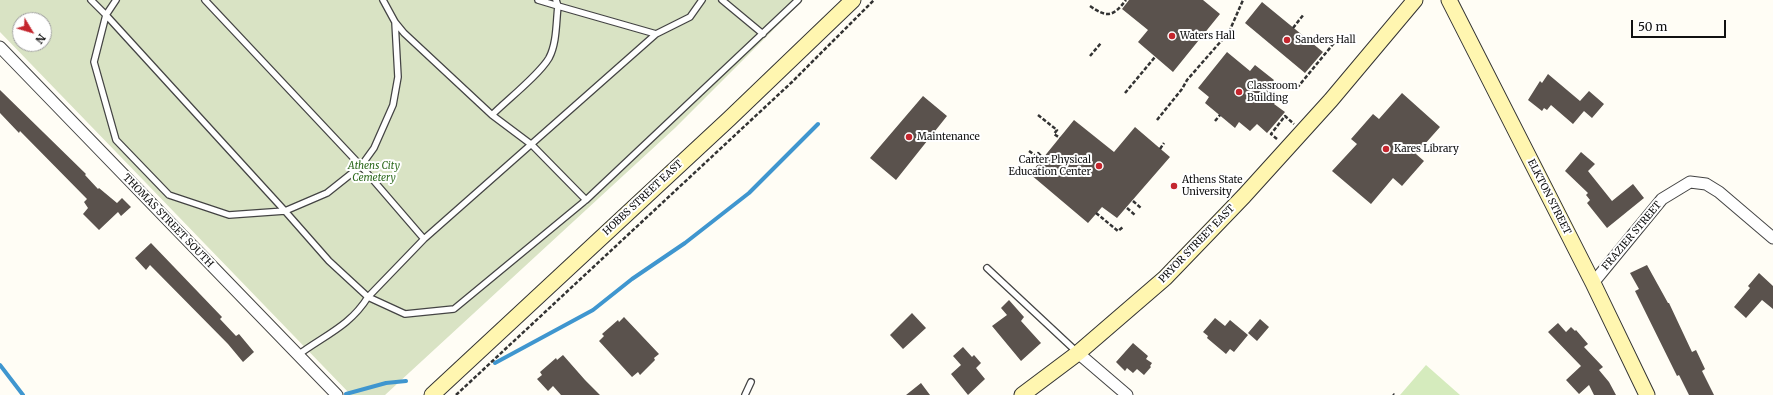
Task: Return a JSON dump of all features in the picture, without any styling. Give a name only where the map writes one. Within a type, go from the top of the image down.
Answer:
[{"type":"street","name":"PRYOR STREET EAST","points":[[1022,395],[1078,353],[1165,278],[1331,100],[1415,0]]},
{"type":"street","name":"ELKTON STREET","points":[[1449,0],[1593,283],[1646,395]]},
{"type":"street","name":"HOBBS STREET EAST","points":[[432,395],[729,119],[850,1]]},
{"type":"street","name":"THOMAS STREET SOUTH","points":[[0,48],[337,395]]},
{"type":"street","name":"FRAZIER STREET","points":[[1593,283],[1662,199],[1690,182],[1706,184],[1719,192],[1773,238]]},
{"type":"street","points":[[1078,353],[1127,395]]},
{"type":"lane","points":[[91,0],[329,261],[368,297],[405,314],[454,309],[586,200],[798,0]]},
{"type":"lane","points":[[116,0],[106,15],[94,62],[116,140],[169,195],[229,215],[285,211],[327,193],[361,166],[374,148],[393,105],[398,77],[395,22]]},
{"type":"lane","points":[[205,0],[361,166],[424,239]]},
{"type":"lane","points":[[383,0],[395,22],[404,33],[492,115],[532,146],[586,200]]},
{"type":"lane","points":[[538,0],[557,3],[656,34]]},
{"type":"lane","points":[[298,355],[320,339],[343,326],[361,309],[368,297],[424,239],[532,146],[656,34],[690,18],[702,0]]},
{"type":"lane","points":[[724,0],[763,34]]},
{"type":"lane","points":[[492,115],[538,72],[549,57],[554,42],[557,3]]},
{"type":"lane","points":[[987,268],[1078,353]]},
{"type":"lane","points":[[745,395],[751,382]]},
{"type":"path","points":[[456,395],[792,82],[874,0]]},
{"type":"path","points":[[1090,6],[1104,14],[1112,14],[1118,10],[1126,0]]},
{"type":"path","points":[[1157,120],[1182,89],[1187,80],[1228,32],[1243,0]]},
{"type":"path","points":[[1294,28],[1304,14]]},
{"type":"path","points":[[1090,56],[1101,43]]},
{"type":"path","points":[[1297,88],[1334,43]]},
{"type":"path","points":[[1125,93],[1155,57]]},
{"type":"path","points":[[1038,115],[1057,130],[1054,134],[1060,138]]},
{"type":"path","points":[[1215,121],[1220,115]]},
{"type":"path","points":[[1279,141],[1271,134],[1277,123],[1285,116],[1294,124]]},
{"type":"path","points":[[1160,149],[1164,143]]},
{"type":"path","points":[[1029,150],[1036,156],[1038,153],[1043,158]]},
{"type":"path","points":[[1133,201],[1141,208]]},
{"type":"path","points":[[1127,208],[1135,214]]},
{"type":"path","points":[[1096,213],[1118,230],[1123,227]]},
{"type":"green space","name":"Athens City Cemetery","points":[[0,0],[803,0],[675,128],[385,395],[351,395],[19,52],[52,52],[52,12],[12,12],[12,44],[0,32]]},
{"type":"green space","points":[[1426,365],[1460,395],[1400,395]]},
{"type":"building","name":"Waters Hall","points":[[1129,0],[1203,0],[1220,14],[1173,72],[1138,42],[1148,30],[1122,9]]},
{"type":"building","name":"Sanders Hall","points":[[1262,2],[1323,52],[1305,73],[1245,23]]},
{"type":"building","name":"Classroom Building","points":[[1227,52],[1250,71],[1255,65],[1274,80],[1269,87],[1280,96],[1274,104],[1285,112],[1267,133],[1257,124],[1250,131],[1239,122],[1235,128],[1205,103],[1209,97],[1198,88]]},
{"type":"building","points":[[1548,74],[1580,101],[1589,91],[1604,104],[1592,118],[1584,111],[1573,124],[1551,105],[1547,110],[1544,108],[1542,111],[1528,100],[1540,81],[1542,83]]},
{"type":"building","points":[[0,90],[86,174],[85,175],[98,189],[99,188],[117,203],[122,198],[131,207],[121,216],[118,212],[99,230],[83,214],[88,208],[84,202],[87,199],[20,131],[19,133],[0,113]]},
{"type":"building","name":"Kares Library","points":[[1402,93],[1440,127],[1416,154],[1424,161],[1402,186],[1393,178],[1371,204],[1332,171],[1357,144],[1351,139],[1373,114],[1379,119]]},
{"type":"building","name":"Maintenance","points":[[923,96],[947,116],[896,180],[870,158]]},
{"type":"building","name":"Carter Physical Education Center","points":[[1074,120],[1114,152],[1135,127],[1170,157],[1117,218],[1102,207],[1088,223],[1030,174]]},
{"type":"building","points":[[1581,152],[1595,164],[1588,171],[1612,201],[1633,184],[1644,198],[1607,228],[1587,203],[1590,200],[1586,195],[1588,193],[1565,171]]},
{"type":"building","points":[[151,243],[222,317],[220,319],[236,336],[239,334],[254,352],[243,362],[228,344],[150,265],[146,270],[135,258]]},
{"type":"building","points":[[1647,265],[1669,303],[1692,352],[1696,350],[1705,369],[1702,371],[1714,395],[1689,395],[1679,375],[1677,376],[1635,291],[1639,289],[1630,273]]},
{"type":"building","points":[[1759,273],[1773,286],[1773,309],[1762,300],[1746,318],[1734,307],[1750,288],[1748,286]]},
{"type":"building","points":[[1009,300],[1024,317],[1021,321],[1041,343],[1021,361],[992,326],[1007,315],[1001,308]]},
{"type":"building","points":[[912,313],[926,328],[903,349],[890,335]]},
{"type":"building","points":[[624,317],[659,354],[640,375],[638,372],[632,377],[599,341],[604,336],[602,334],[618,320],[619,322]]},
{"type":"building","points":[[1215,318],[1225,326],[1230,320],[1248,335],[1234,352],[1230,349],[1226,354],[1207,338],[1208,336],[1203,332]]},
{"type":"building","points":[[1260,319],[1269,327],[1257,341],[1248,333]]},
{"type":"building","points":[[1558,323],[1566,332],[1571,327],[1575,331],[1576,330],[1588,344],[1584,347],[1603,367],[1599,370],[1609,382],[1616,395],[1594,395],[1589,385],[1579,394],[1566,380],[1581,366],[1548,332]]},
{"type":"building","points":[[1133,343],[1148,356],[1146,359],[1152,363],[1150,366],[1151,367],[1144,375],[1137,369],[1133,373],[1127,368],[1125,371],[1116,362]]},
{"type":"building","points":[[963,347],[972,357],[974,355],[981,363],[976,368],[985,379],[968,395],[951,374],[961,365],[953,356]]},
{"type":"building","points":[[563,355],[600,395],[561,395],[553,386],[548,391],[537,379],[542,375],[540,372],[556,358],[557,360]]},
{"type":"building","points":[[921,383],[930,395],[906,395]]},
{"type":"waterway","points":[[495,363],[593,310],[632,279],[685,243],[749,193],[818,124]]},
{"type":"waterway","points":[[0,365],[23,395]]},
{"type":"waterway","points":[[346,394],[386,383],[406,381]]},
{"type":"place","name":"Waters Hall","points":[[1172,36]]},
{"type":"place","name":"Sanders Hall","points":[[1287,40]]},
{"type":"place","name":"Classroom Building","points":[[1239,92]]},
{"type":"place","name":"Maintenance","points":[[909,137]]},
{"type":"place","name":"Kares Library","points":[[1386,149]]},
{"type":"place","name":"Carter Physical Education Center","points":[[1099,166]]},
{"type":"place","name":"Athens State University","points":[[1174,186]]}]
